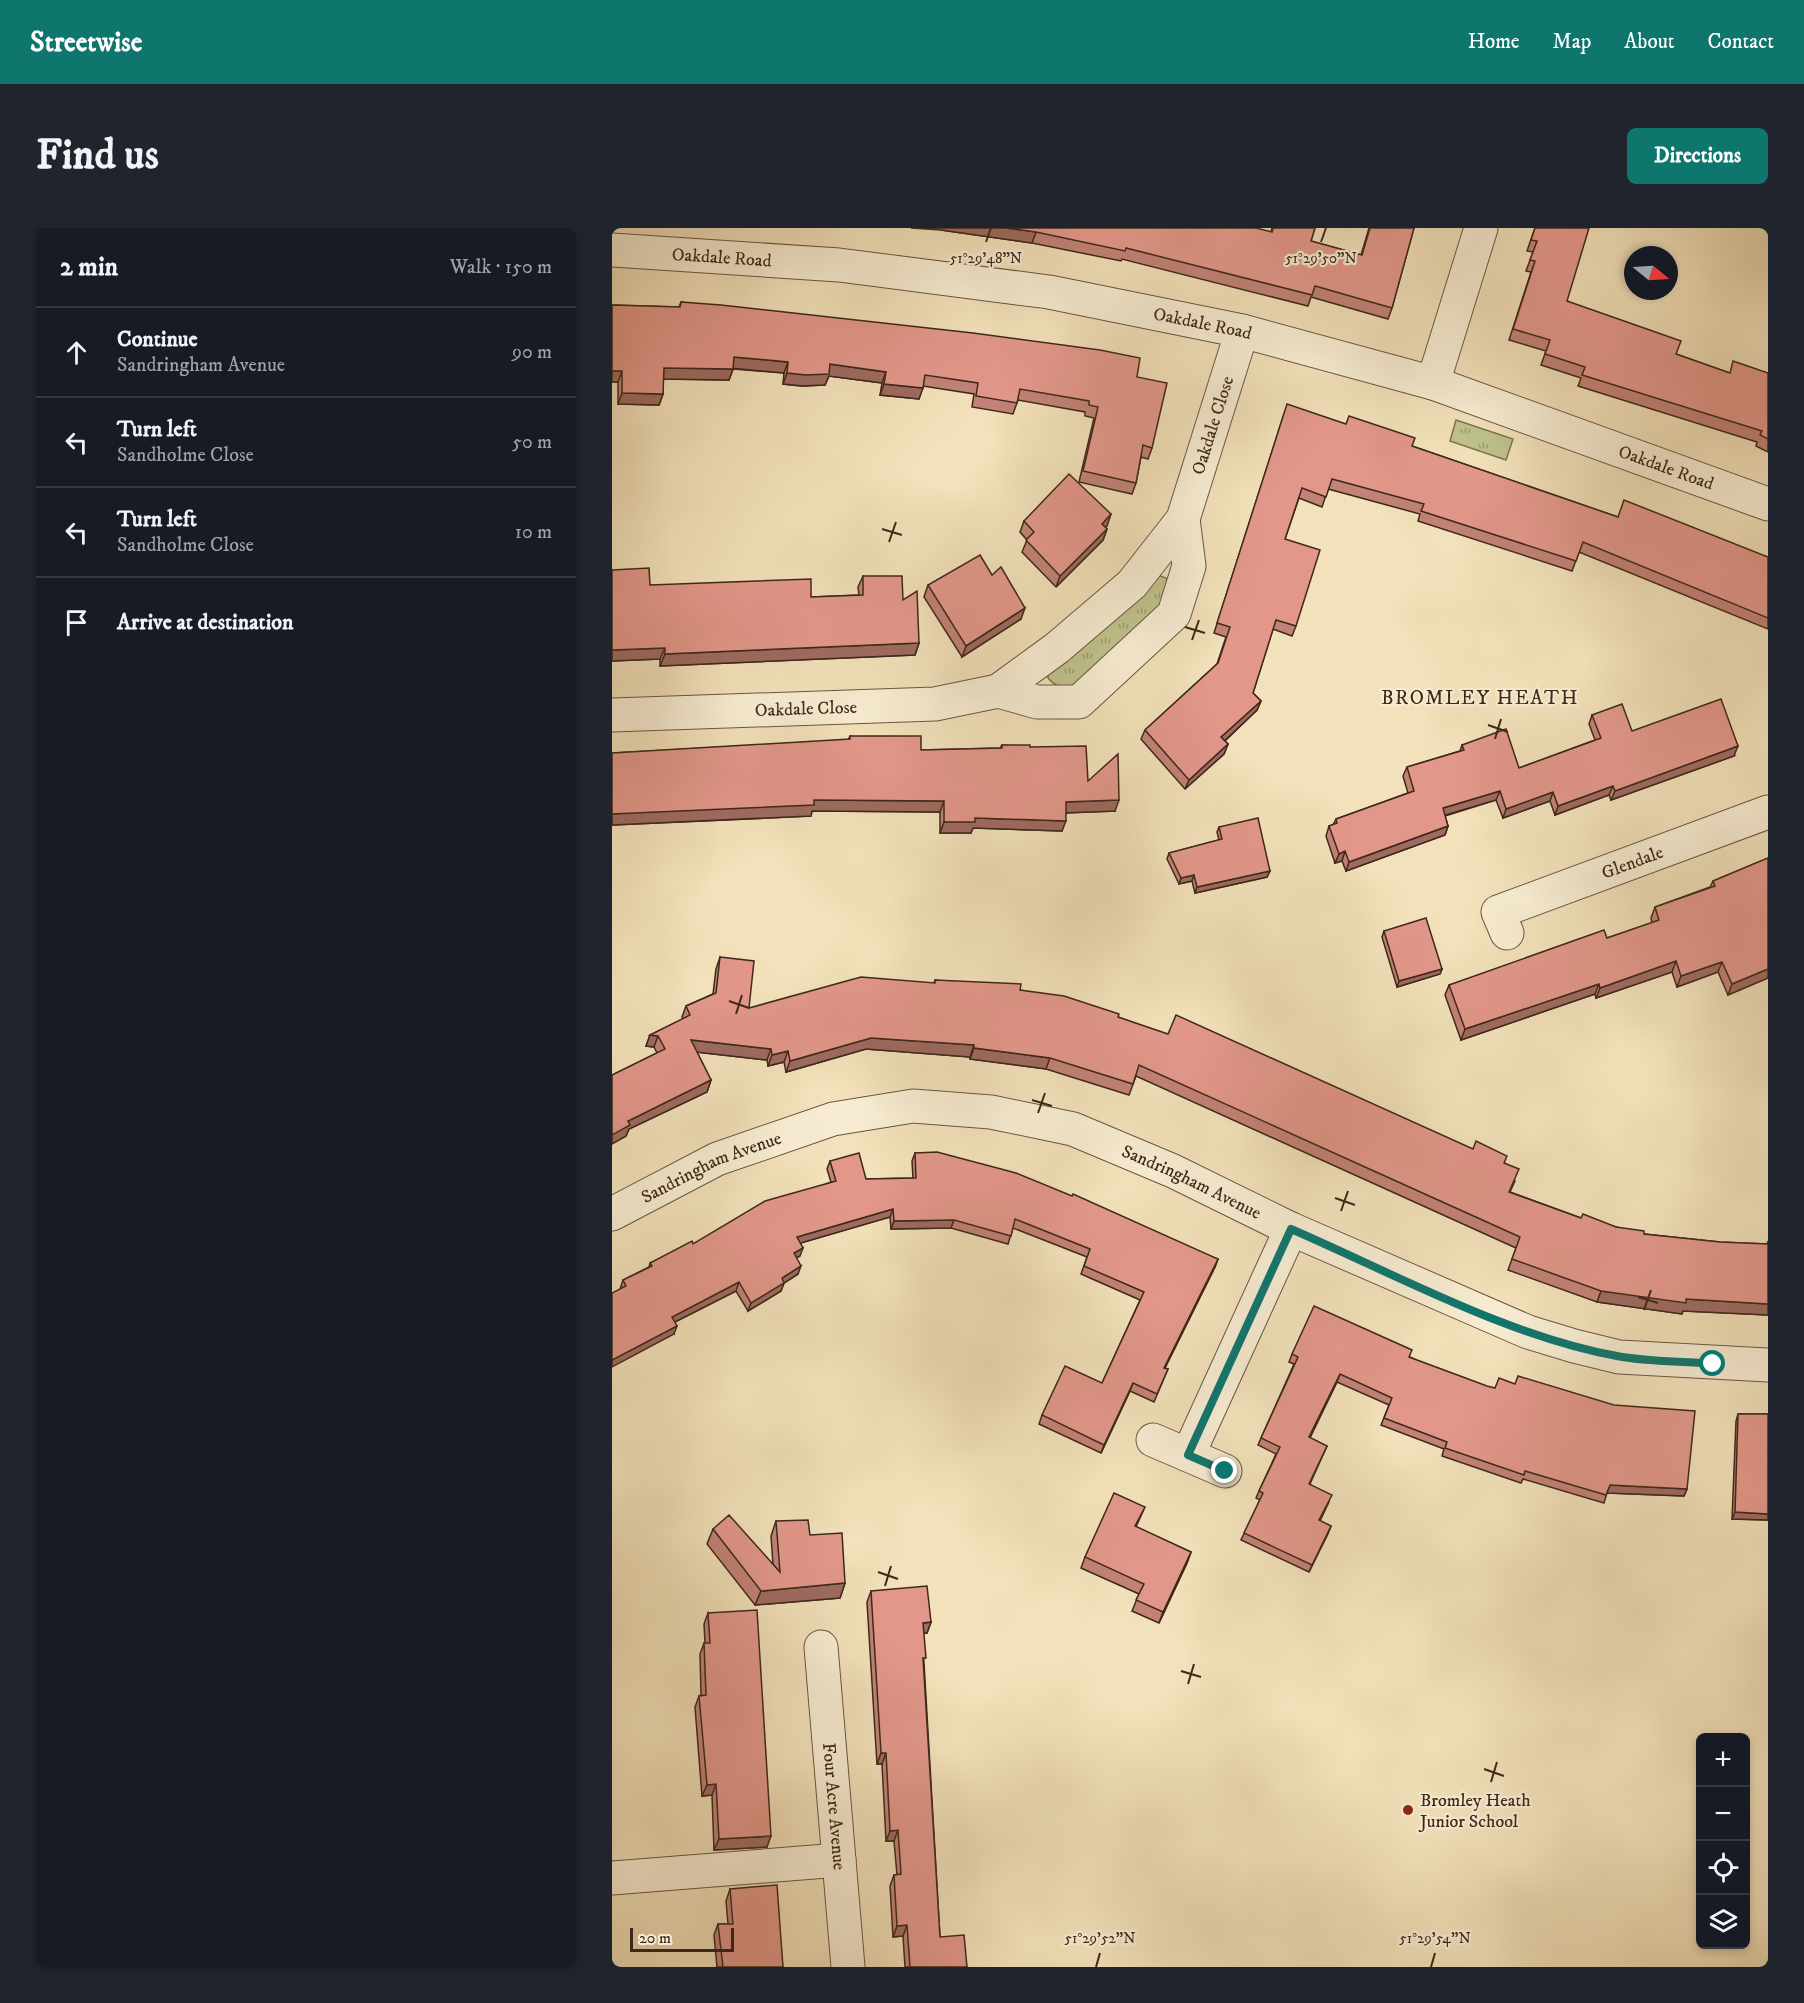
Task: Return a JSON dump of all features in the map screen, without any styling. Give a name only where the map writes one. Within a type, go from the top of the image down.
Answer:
[{"type":"street","points":[[1433,383],[1481,228]]},
{"type":"street","name":"Oakdale Road","points":[[612,250],[851,267],[1049,292],[1242,331],[1433,383],[1768,504]]},
{"type":"street","name":"Oakdale Close","points":[[612,715],[935,704],[998,691],[1057,648],[1132,584],[1183,519],[1242,331]]},
{"type":"street","name":"Oakdale Close","points":[[998,691],[1037,702],[1078,702],[1174,614],[1190,566],[1183,519]]},
{"type":"street","name":"Glendale","points":[[1496,912],[1768,812]]},
{"type":"street","name":"Sandringham Avenue","points":[[612,1214],[717,1159],[833,1119],[913,1106],[991,1112],[1073,1129],[1173,1171],[1291,1229],[1480,1312],[1574,1346],[1619,1357],[1768,1365]]},
{"type":"street","points":[[1188,1455],[1291,1229]]},
{"type":"street","points":[[1153,1440],[1225,1471]]},
{"type":"street","name":"Four Acre Avenue","points":[[821,1647],[848,1967]]},
{"type":"street","points":[[612,1878],[839,1860]]},
{"type":"green space","points":[[1456,420],[1513,439],[1506,460],[1450,441]]},
{"type":"green space","points":[[1155,574],[1166,578],[1172,588],[1168,603],[1078,687],[1061,687],[1054,684],[1048,678],[1048,671]]},
{"type":"building","points":[[1006,228],[1256,228],[1272,232],[1273,228],[1315,228],[1311,241],[1362,255],[1370,228],[1414,228],[1392,308],[1315,286],[1312,295],[1126,248],[1125,251]]},
{"type":"building","points":[[1535,228],[1589,228],[1567,301],[1681,341],[1676,354],[1730,373],[1733,361],[1768,373],[1768,439],[1760,435],[1762,431],[1582,375],[1585,367],[1545,354],[1550,340],[1513,329],[1535,261],[1530,260],[1537,241],[1531,240]]},
{"type":"building","points":[[681,302],[973,333],[1100,350],[1140,358],[1137,377],[1167,383],[1152,448],[1143,445],[1136,483],[1083,471],[1098,407],[1089,405],[1089,401],[1020,389],[1017,403],[976,396],[978,383],[925,375],[923,388],[884,384],[886,372],[830,364],[829,374],[806,375],[787,373],[788,362],[734,357],[733,369],[664,368],[663,394],[622,393],[622,371],[612,371],[612,305],[680,307]]},
{"type":"building","points":[[1287,404],[1346,424],[1349,416],[1415,438],[1412,446],[1618,517],[1624,500],[1768,557],[1768,618],[1583,542],[1576,561],[1421,511],[1424,504],[1332,479],[1326,497],[1302,488],[1285,539],[1320,550],[1296,626],[1276,620],[1253,693],[1261,701],[1221,737],[1228,744],[1189,780],[1145,730],[1218,663],[1230,627],[1217,623]]},
{"type":"building","points":[[1069,474],[1111,514],[1102,524],[1107,529],[1060,576],[1026,540],[1034,532],[1024,521]]},
{"type":"building","points":[[980,555],[992,575],[1001,567],[1025,608],[966,646],[928,585]]},
{"type":"building","points":[[649,568],[650,585],[811,579],[811,597],[863,595],[863,576],[902,576],[903,600],[917,591],[919,643],[665,654],[665,648],[612,650],[612,570]]},
{"type":"building","points":[[1721,699],[1738,746],[1615,791],[1613,786],[1558,806],[1553,792],[1506,809],[1500,791],[1443,808],[1448,826],[1349,862],[1345,851],[1339,854],[1329,826],[1337,823],[1336,819],[1414,791],[1407,767],[1464,750],[1462,745],[1506,729],[1519,768],[1601,738],[1592,715],[1622,704],[1632,731]]},
{"type":"building","points":[[850,736],[921,736],[921,750],[1002,748],[1002,745],[1086,746],[1088,781],[1118,754],[1119,800],[1066,802],[1066,821],[975,818],[975,822],[944,822],[944,801],[814,800],[814,805],[612,814],[612,753],[850,739]]},
{"type":"building","points":[[1258,818],[1270,871],[1197,887],[1194,875],[1181,878],[1169,853],[1222,839],[1219,827]]},
{"type":"building","points":[[1768,858],[1768,969],[1732,984],[1722,962],[1681,976],[1676,961],[1600,988],[1599,984],[1465,1029],[1449,985],[1604,930],[1607,938],[1659,920],[1655,907],[1715,886],[1713,881]]},
{"type":"building","points":[[1426,918],[1442,969],[1399,981],[1384,931]]},
{"type":"building","points":[[720,957],[754,961],[749,1008],[861,977],[935,983],[935,980],[1021,984],[1020,990],[1064,996],[1119,1014],[1118,1017],[1168,1034],[1176,1015],[1473,1149],[1476,1141],[1507,1156],[1504,1163],[1519,1169],[1509,1192],[1581,1218],[1583,1214],[1616,1227],[1644,1231],[1644,1234],[1720,1242],[1768,1244],[1768,1304],[1686,1299],[1686,1303],[1601,1291],[1512,1259],[1520,1237],[1139,1065],[1133,1084],[1050,1058],[974,1048],[974,1045],[871,1038],[790,1061],[788,1051],[772,1055],[771,1049],[691,1040],[711,1080],[628,1121],[630,1125],[612,1135],[612,1075],[665,1049],[658,1036],[650,1035],[690,1015],[686,1006],[716,993]]},
{"type":"building","points":[[937,1152],[1016,1173],[1072,1196],[1073,1194],[1218,1259],[1164,1368],[1168,1369],[1157,1394],[1133,1383],[1104,1445],[1042,1415],[1065,1366],[1102,1383],[1144,1292],[1084,1266],[1090,1249],[1015,1219],[1011,1236],[954,1220],[894,1221],[893,1209],[797,1237],[803,1248],[794,1253],[801,1266],[782,1278],[784,1283],[751,1303],[739,1282],[672,1317],[677,1326],[612,1360],[612,1293],[626,1286],[623,1280],[652,1266],[650,1263],[692,1241],[693,1244],[765,1201],[836,1181],[830,1161],[859,1153],[866,1179],[916,1178],[915,1153]]},
{"type":"building","points":[[1314,1306],[1412,1350],[1409,1357],[1487,1386],[1495,1388],[1499,1378],[1515,1384],[1518,1376],[1614,1405],[1695,1411],[1687,1489],[1610,1485],[1606,1495],[1525,1471],[1524,1475],[1445,1448],[1447,1442],[1384,1418],[1392,1398],[1340,1374],[1309,1437],[1327,1446],[1309,1484],[1332,1495],[1319,1520],[1331,1526],[1312,1565],[1244,1533],[1263,1493],[1259,1491],[1280,1447],[1261,1438],[1298,1357],[1292,1354]]},
{"type":"building","points":[[1738,1414],[1768,1414],[1768,1514],[1735,1512]]},
{"type":"building","points":[[1114,1493],[1145,1507],[1135,1526],[1191,1552],[1163,1612],[1136,1600],[1144,1584],[1085,1557]]},
{"type":"building","points":[[729,1515],[780,1572],[776,1521],[808,1520],[810,1535],[842,1533],[845,1583],[761,1591],[713,1529]]},
{"type":"building","points":[[927,1586],[931,1622],[923,1623],[926,1658],[923,1658],[940,1937],[964,1935],[967,1967],[910,1967],[907,1925],[897,1926],[894,1875],[901,1874],[898,1830],[890,1831],[886,1753],[881,1753],[871,1591]]},
{"type":"building","points":[[757,1610],[771,1836],[719,1839],[716,1784],[707,1785],[699,1696],[706,1695],[704,1643],[710,1643],[708,1613]]},
{"type":"building","points":[[777,1885],[783,1967],[723,1967],[718,1924],[733,1924],[730,1889]]},
{"type":"place","name":"Bromley Heath Junior School","points":[[1408,1810]]},
{"type":"district","name":"BROMLEY HEATH","points":[[1480,697]]},
{"type":"route","points":[[1225,1471],[1188,1455],[1291,1229],[1528,1332],[1619,1357],[1713,1364]]}]
